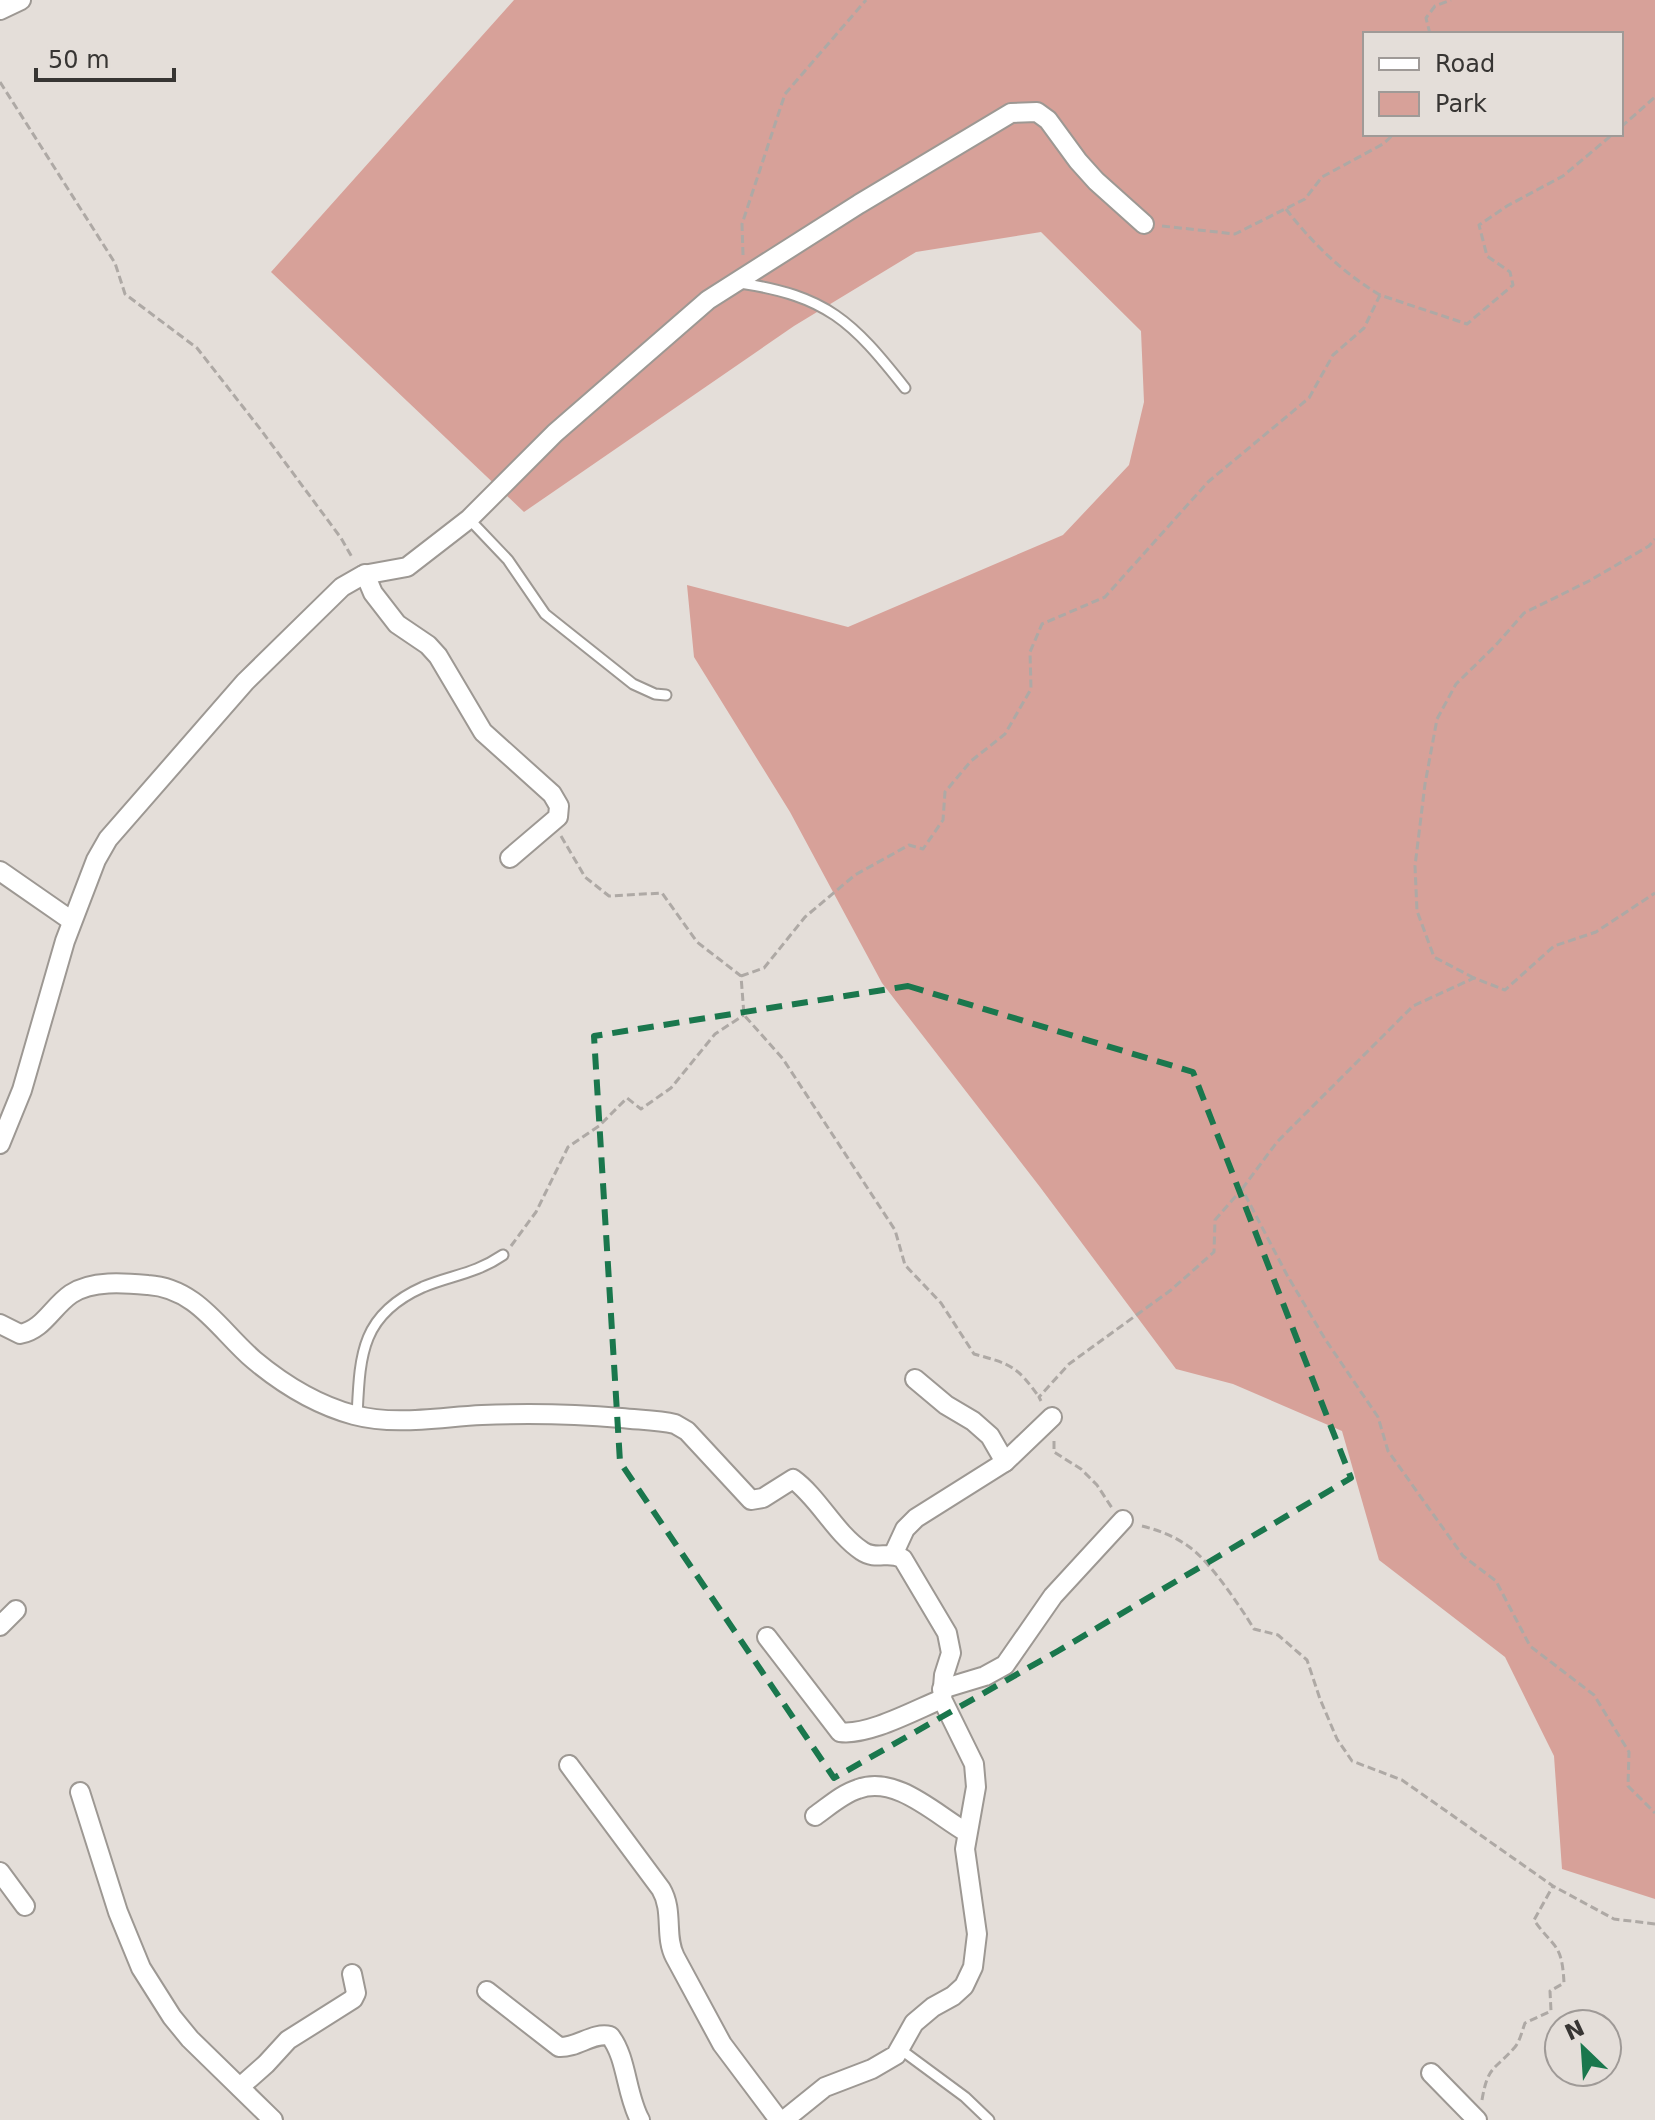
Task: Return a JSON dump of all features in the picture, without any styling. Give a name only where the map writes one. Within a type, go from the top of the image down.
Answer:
[{"type":"street","points":[[0,10],[21,0]]},
{"type":"street","points":[[0,1144],[22,1090],[72,921],[108,839],[245,682],[342,587],[364,575],[407,567],[469,519],[555,433],[708,300],[1011,113],[1024,110],[1037,112],[1048,120],[1096,181],[1144,224]]},
{"type":"street","points":[[364,575],[373,593],[397,624],[428,645],[438,656],[483,732],[552,794],[560,813],[553,823],[510,858]]},
{"type":"street","points":[[0,871],[72,921]]},
{"type":"street","points":[[0,1324],[20,1334],[32,1331],[63,1300],[83,1288],[113,1284],[173,1289],[201,1306],[252,1358],[280,1381],[309,1398],[357,1416],[401,1420],[556,1414],[675,1424],[687,1431],[751,1500],[763,1498],[793,1479],[858,1549],[873,1556],[893,1555],[903,1559],[947,1633],[951,1653],[942,1694],[974,1764],[976,1787],[966,1832],[967,1867],[977,1934],[973,1967],[964,1986],[914,2023],[900,2049],[881,2065],[825,2087],[782,2120],[722,2044],[687,1981],[672,1951],[669,1907],[661,1889],[569,1765]]},
{"type":"street","points":[[915,1379],[990,1436],[1005,1462]]},
{"type":"street","points":[[893,1555],[905,1529],[916,1518],[1005,1462],[1052,1417]]},
{"type":"street","points":[[767,1637],[840,1732],[865,1729],[1005,1665],[1053,1596],[1123,1520]]},
{"type":"street","points":[[0,1626],[16,1610]]},
{"type":"street","points":[[815,1816],[843,1796],[876,1785],[902,1791],[966,1832]]},
{"type":"street","points":[[80,1792],[118,1912],[141,1968],[190,2039],[273,2120]]},
{"type":"street","points":[[0,1872],[25,1906]]},
{"type":"street","points":[[240,2087],[288,2040],[353,1999],[356,1993],[352,1974]]},
{"type":"street","points":[[487,1991],[559,2047],[610,2036],[618,2048],[631,2104],[640,2120]]},
{"type":"street","points":[[1431,2073],[1479,2113]]},
{"type":"lane","points":[[740,280],[788,291],[834,313],[863,337],[905,388]]},
{"type":"lane","points":[[469,519],[508,560],[545,614],[633,684],[666,695]]},
{"type":"lane","points":[[357,1416],[359,1362],[380,1316],[423,1287],[484,1268],[503,1255]]},
{"type":"lane","points":[[900,2049],[965,2097],[989,2120]]},
{"type":"path","points":[[740,280],[742,224],[785,94],[866,0]]},
{"type":"path","points":[[1430,32],[1426,18],[1435,6],[1451,0]]},
{"type":"path","points":[[0,82],[115,263],[125,294],[197,348],[341,538],[364,575]]},
{"type":"path","points":[[1623,125],[1655,97]]},
{"type":"path","points":[[1144,224],[1235,234],[1305,199],[1322,177],[1383,144],[1392,136]]},
{"type":"path","points":[[1286,208],[1308,237],[1357,282],[1380,295],[1467,324],[1513,285],[1510,272],[1487,256],[1479,225],[1563,176],[1611,136]]},
{"type":"path","points":[[741,976],[764,968],[805,917],[855,875],[909,845],[923,849],[943,820],[945,792],[971,761],[1005,734],[1031,689],[1030,652],[1042,624],[1105,597],[1208,482],[1309,398],[1333,355],[1364,328],[1380,295]]},
{"type":"path","points":[[1655,539],[1649,546],[1589,581],[1524,613],[1456,684],[1437,719],[1415,866],[1417,911],[1434,957],[1505,990],[1554,946],[1596,932],[1655,893]]},
{"type":"path","points":[[553,823],[585,877],[609,896],[662,893],[697,942],[741,976],[744,1015],[783,1059],[895,1230],[905,1265],[941,1303],[974,1354],[1000,1361],[1021,1372],[1052,1417],[1054,1452],[1081,1469],[1123,1520],[1163,1532],[1190,1547],[1235,1599],[1254,1629],[1278,1635],[1307,1660],[1337,1739],[1352,1761],[1402,1780],[1553,1886],[1614,1919],[1655,1924]]},
{"type":"path","points":[[1039,1397],[1069,1364],[1138,1315],[1214,1252],[1215,1220],[1277,1142],[1413,1006],[1474,978]]},
{"type":"path","points":[[503,1255],[536,1212],[568,1147],[599,1126],[627,1098],[641,1109],[671,1088],[715,1034],[744,1015]]},
{"type":"path","points":[[1242,1189],[1325,1339],[1378,1417],[1388,1451],[1463,1556],[1496,1581],[1530,1646],[1594,1695],[1629,1752],[1628,1786],[1655,1813]]},
{"type":"path","points":[[1479,2113],[1486,2078],[1495,2063],[1517,2045],[1525,2023],[1551,2011],[1550,1991],[1564,1983],[1563,1961],[1555,1942],[1534,1920],[1553,1886]]},
{"type":"highlighted area","points":[[908,986],[1193,1072],[1351,1478],[1058,1651],[834,1778],[620,1462],[594,1036]]},
{"type":"green space","points":[[514,0],[1655,0],[1655,1899],[1562,1869],[1554,1756],[1505,1657],[1379,1560],[1342,1431],[1233,1384],[1176,1369],[882,983],[790,812],[694,657],[687,585],[848,627],[1063,535],[1129,465],[1144,402],[1141,331],[1041,232],[916,252],[794,326],[524,512],[271,272]]}]
